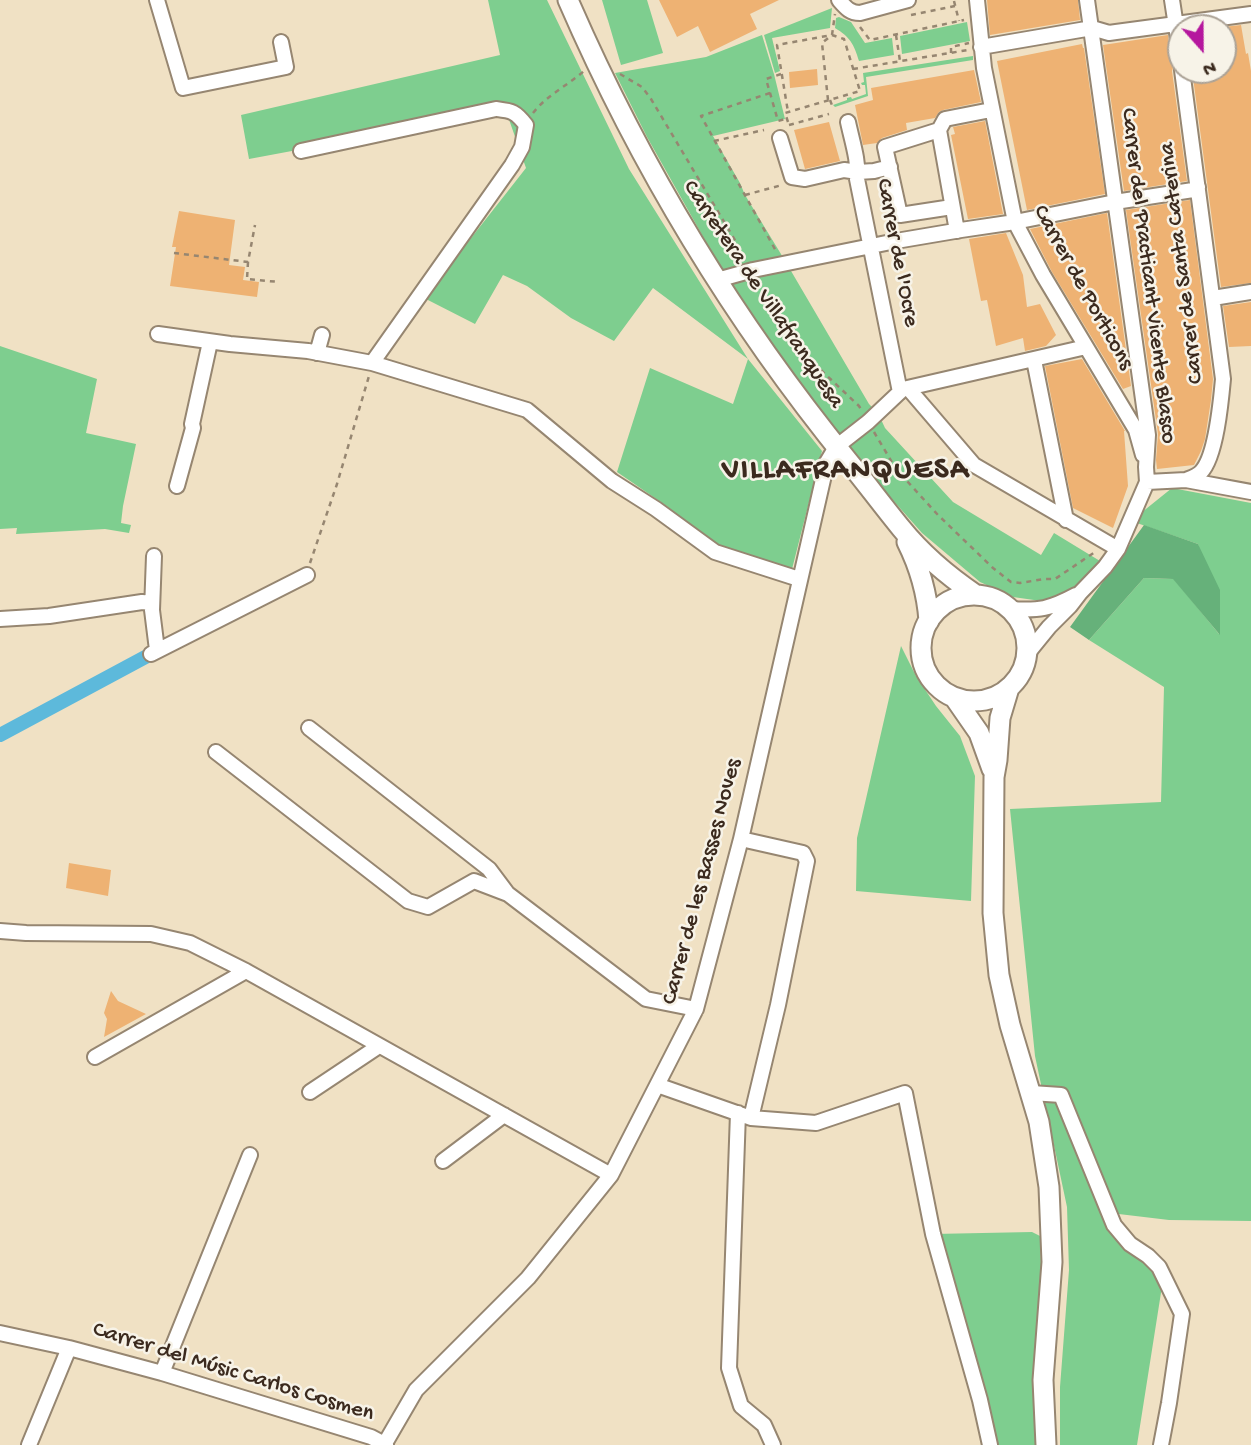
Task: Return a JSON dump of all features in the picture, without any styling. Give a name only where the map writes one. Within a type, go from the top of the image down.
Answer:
[{"type":"main road","name":"Carretera de Villafranquesa","points":[[568,0],[604,81],[636,143],[717,280],[836,447],[901,529],[939,567],[976,595]]},
{"type":"main road","name":"Carretera de Villafranquesa","points":[[901,529],[922,576],[929,621]]},
{"type":"main road","points":[[976,595],[995,599],[1011,609],[1024,629],[1027,654],[1021,672],[1009,688],[983,700],[963,700],[935,684],[924,664],[921,642],[935,612],[954,599],[976,595]]},
{"type":"main road","points":[[1009,688],[1000,718],[994,777],[993,894],[1001,984],[1044,1145],[1048,1173],[1052,1262],[1043,1380],[1046,1445]]},
{"type":"main road","points":[[954,697],[979,733],[994,777]]},
{"type":"street","points":[[157,0],[183,88],[286,66],[281,42]]},
{"type":"street","name":"Carrer de Porticons","points":[[977,0],[975,47],[1015,222],[1043,275],[1136,430],[1146,467]]},
{"type":"street","name":"Carrer del Practicant Vicente Blasco","points":[[1027,654],[1118,549],[1147,482],[1149,435],[1087,0]]},
{"type":"street","points":[[838,6],[853,13],[860,13],[903,4]]},
{"type":"street","points":[[975,47],[1092,28],[1108,33],[1167,25]]},
{"type":"street","name":"Carrer de Santa Caterina","points":[[1184,84],[1223,379],[1218,424],[1207,463]]},
{"type":"street","points":[[301,151],[496,109],[517,113],[526,125],[522,147],[512,165],[372,362]]},
{"type":"street","points":[[957,231],[939,130],[945,119],[991,110]]},
{"type":"street","name":"Carrer de l'Ocre","points":[[848,122],[857,179],[904,390],[974,465],[1118,549]]},
{"type":"street","points":[[939,130],[885,147],[900,215],[952,207]]},
{"type":"street","points":[[780,138],[792,177],[805,179],[844,170],[874,171],[890,167]]},
{"type":"street","points":[[717,280],[871,246],[1198,187]]},
{"type":"street","points":[[1213,298],[1251,292]]},
{"type":"street","points":[[158,334],[372,362],[527,410],[612,481],[715,552],[799,579]]},
{"type":"street","points":[[317,353],[322,335]]},
{"type":"street","points":[[177,486],[193,428],[210,342]]},
{"type":"street","points":[[836,447],[904,390],[1086,347]]},
{"type":"street","points":[[1034,360],[1066,520]]},
{"type":"street","points":[[1120,404],[1142,397]]},
{"type":"street","name":"Carrer de les Basses Noves","points":[[385,1445],[416,1390],[528,1278],[611,1175],[696,1009],[741,839],[827,462],[836,447]]},
{"type":"street","points":[[1186,480],[1200,472],[1207,463],[1224,487]]},
{"type":"street","points":[[1147,482],[1186,480],[1251,492]]},
{"type":"street","points":[[154,556],[154,652],[307,575]]},
{"type":"street","name":"Carrer del Practicant Vicente Blasco","points":[[1011,609],[1044,609],[1080,593]]},
{"type":"street","points":[[0,619],[49,616],[142,602],[152,603]]},
{"type":"street","points":[[309,728],[489,869],[508,894],[646,999],[696,1009]]},
{"type":"street","points":[[216,752],[408,901],[428,907],[474,881],[508,894]]},
{"type":"street","points":[[741,839],[803,853],[807,861],[778,1005],[744,1116],[729,1368],[741,1406],[764,1425],[773,1445]]},
{"type":"street","points":[[0,933],[151,934],[190,943],[246,971],[611,1175]]},
{"type":"street","points":[[95,1057],[246,971]]},
{"type":"street","points":[[310,1092],[379,1046]]},
{"type":"street","points":[[657,1084],[744,1116],[816,1123],[905,1094],[933,1234],[990,1445]]},
{"type":"street","points":[[1031,1093],[1061,1095],[1114,1225],[1130,1244],[1159,1266],[1182,1314],[1161,1445]]},
{"type":"street","points":[[443,1161],[504,1115]]},
{"type":"street","points":[[162,1373],[250,1155]]},
{"type":"street","name":"Carrer del Músic Carlos Cosmen","points":[[0,1333],[162,1373],[372,1437],[385,1445]]},
{"type":"street","name":"Carrer del Músic Carlos Cosmen","points":[[29,1445],[69,1348]]},
{"type":"path","points":[[903,4],[955,3],[959,21]]},
{"type":"path","points":[[833,108],[829,100],[822,43],[832,35],[838,6]]},
{"type":"path","points":[[856,22],[870,40],[967,20]]},
{"type":"path","points":[[788,112],[860,91],[844,39],[832,35],[777,45],[788,123]]},
{"type":"path","points":[[895,35],[900,61]]},
{"type":"path","points":[[853,69],[975,47]]},
{"type":"path","points":[[526,125],[539,105],[586,69]]},
{"type":"path","points":[[621,74],[642,87],[651,99],[753,270],[788,338],[859,406],[895,469],[993,568],[1012,582],[1055,579],[1083,562]]},
{"type":"path","points":[[782,74],[766,79],[778,121],[785,119],[788,123]]},
{"type":"path","points":[[770,93],[701,116],[780,258]]},
{"type":"path","points":[[788,123],[829,114]]},
{"type":"path","points":[[715,141],[764,130]]},
{"type":"path","points":[[745,195],[784,184]]},
{"type":"path","points":[[255,225],[247,279],[279,282]]},
{"type":"path","points":[[174,253],[248,262]]},
{"type":"path","points":[[307,575],[337,484],[372,362]]},
{"type":"green space","points":[[488,0],[547,0],[629,169],[748,359],[653,288],[614,341],[571,318],[527,286],[503,275],[475,324],[424,298],[526,168],[506,111],[249,159],[241,115],[500,55]]},
{"type":"green space","points":[[602,0],[647,0],[663,53],[621,65]]},
{"type":"green space","points":[[832,8],[830,28],[772,38],[780,71],[775,73],[764,35]]},
{"type":"green space","points":[[836,18],[851,22],[865,43],[892,38],[894,55],[859,61],[851,42],[835,28]]},
{"type":"green space","points":[[967,22],[970,41],[902,54],[900,36]]},
{"type":"green space","points":[[762,35],[785,119],[713,136],[745,195],[885,428],[953,502],[1041,555],[1054,533],[1100,561],[1072,591],[1041,601],[1013,597],[980,582],[922,533],[867,471],[787,366],[711,251],[647,137],[615,73],[706,57]]},
{"type":"green space","points":[[973,56],[973,60],[866,77],[868,96],[835,107],[833,105],[847,98],[866,94],[865,85],[861,83],[864,82],[863,73]]},
{"type":"green space","points":[[0,346],[97,379],[86,433],[136,444],[121,523],[131,525],[129,533],[105,529],[16,534],[17,528],[0,529]]},
{"type":"green space","points":[[748,359],[822,451],[791,573],[718,549],[668,507],[617,472],[650,368],[733,404]]},
{"type":"green space","points":[[1172,488],[1251,503],[1251,1221],[1169,1220],[1102,1212],[1163,1280],[1137,1445],[1060,1445],[1060,1387],[1069,1270],[1067,1207],[1035,1056],[1010,809],[1161,802],[1164,687],[1089,640],[1144,578],[1174,579],[1219,634],[1198,544],[1131,521]]},
{"type":"green space","points":[[1144,525],[1198,544],[1220,590],[1220,635],[1173,579],[1144,578],[1089,640],[1070,627]]},
{"type":"green space","points":[[901,646],[916,676],[960,736],[975,776],[971,901],[856,891],[857,838]]},
{"type":"green space","points":[[1032,1232],[1040,1236],[1042,1296],[1035,1445],[998,1445],[933,1234]]},
{"type":"building","points":[[659,0],[779,0],[750,14],[757,29],[710,52],[698,26],[677,37]]},
{"type":"building","points":[[987,0],[1078,0],[1080,20],[990,35]]},
{"type":"building","points":[[1237,25],[1241,25],[1251,71],[1251,283],[1221,287],[1194,84],[1237,84]]},
{"type":"building","points":[[1167,35],[1167,84],[1174,84],[1187,181],[1124,191],[1103,45]]},
{"type":"building","points":[[1082,44],[1105,194],[1027,210],[997,61]]},
{"type":"building","points":[[817,69],[818,85],[790,88],[789,72]]},
{"type":"building","points":[[974,70],[981,102],[943,110],[935,118],[906,123],[907,130],[882,138],[877,143],[863,145],[855,105],[873,100],[871,88]]},
{"type":"building","points":[[985,121],[1003,214],[968,219],[951,135],[955,134],[953,127]]},
{"type":"building","points":[[829,122],[840,161],[805,169],[794,130]]},
{"type":"building","points":[[1190,200],[1213,379],[1211,400],[1205,439],[1194,465],[1157,469],[1158,434],[1126,210]]},
{"type":"building","points":[[179,211],[235,220],[229,265],[245,267],[243,280],[259,282],[257,297],[170,286],[176,247],[172,247]]},
{"type":"building","points":[[1107,213],[1131,386],[1123,389],[1052,272],[1030,229]]},
{"type":"building","points":[[1006,233],[1023,275],[1027,307],[1040,304],[1056,335],[1046,346],[1025,351],[1023,338],[996,346],[987,300],[981,301],[969,239]]},
{"type":"building","points":[[1251,302],[1251,346],[1229,347],[1223,306]]},
{"type":"building","points":[[1082,359],[1125,431],[1128,486],[1113,528],[1073,508],[1045,366]]},
{"type":"building","points":[[69,863],[111,870],[108,896],[66,888]]},
{"type":"building","points":[[111,991],[118,1001],[146,1014],[104,1037],[107,1019],[104,1013]]},
{"type":"waterway","points":[[0,735],[151,654]]},
{"type":"district","name":"VILLAFRANQUESA","points":[[846,472]]}]
